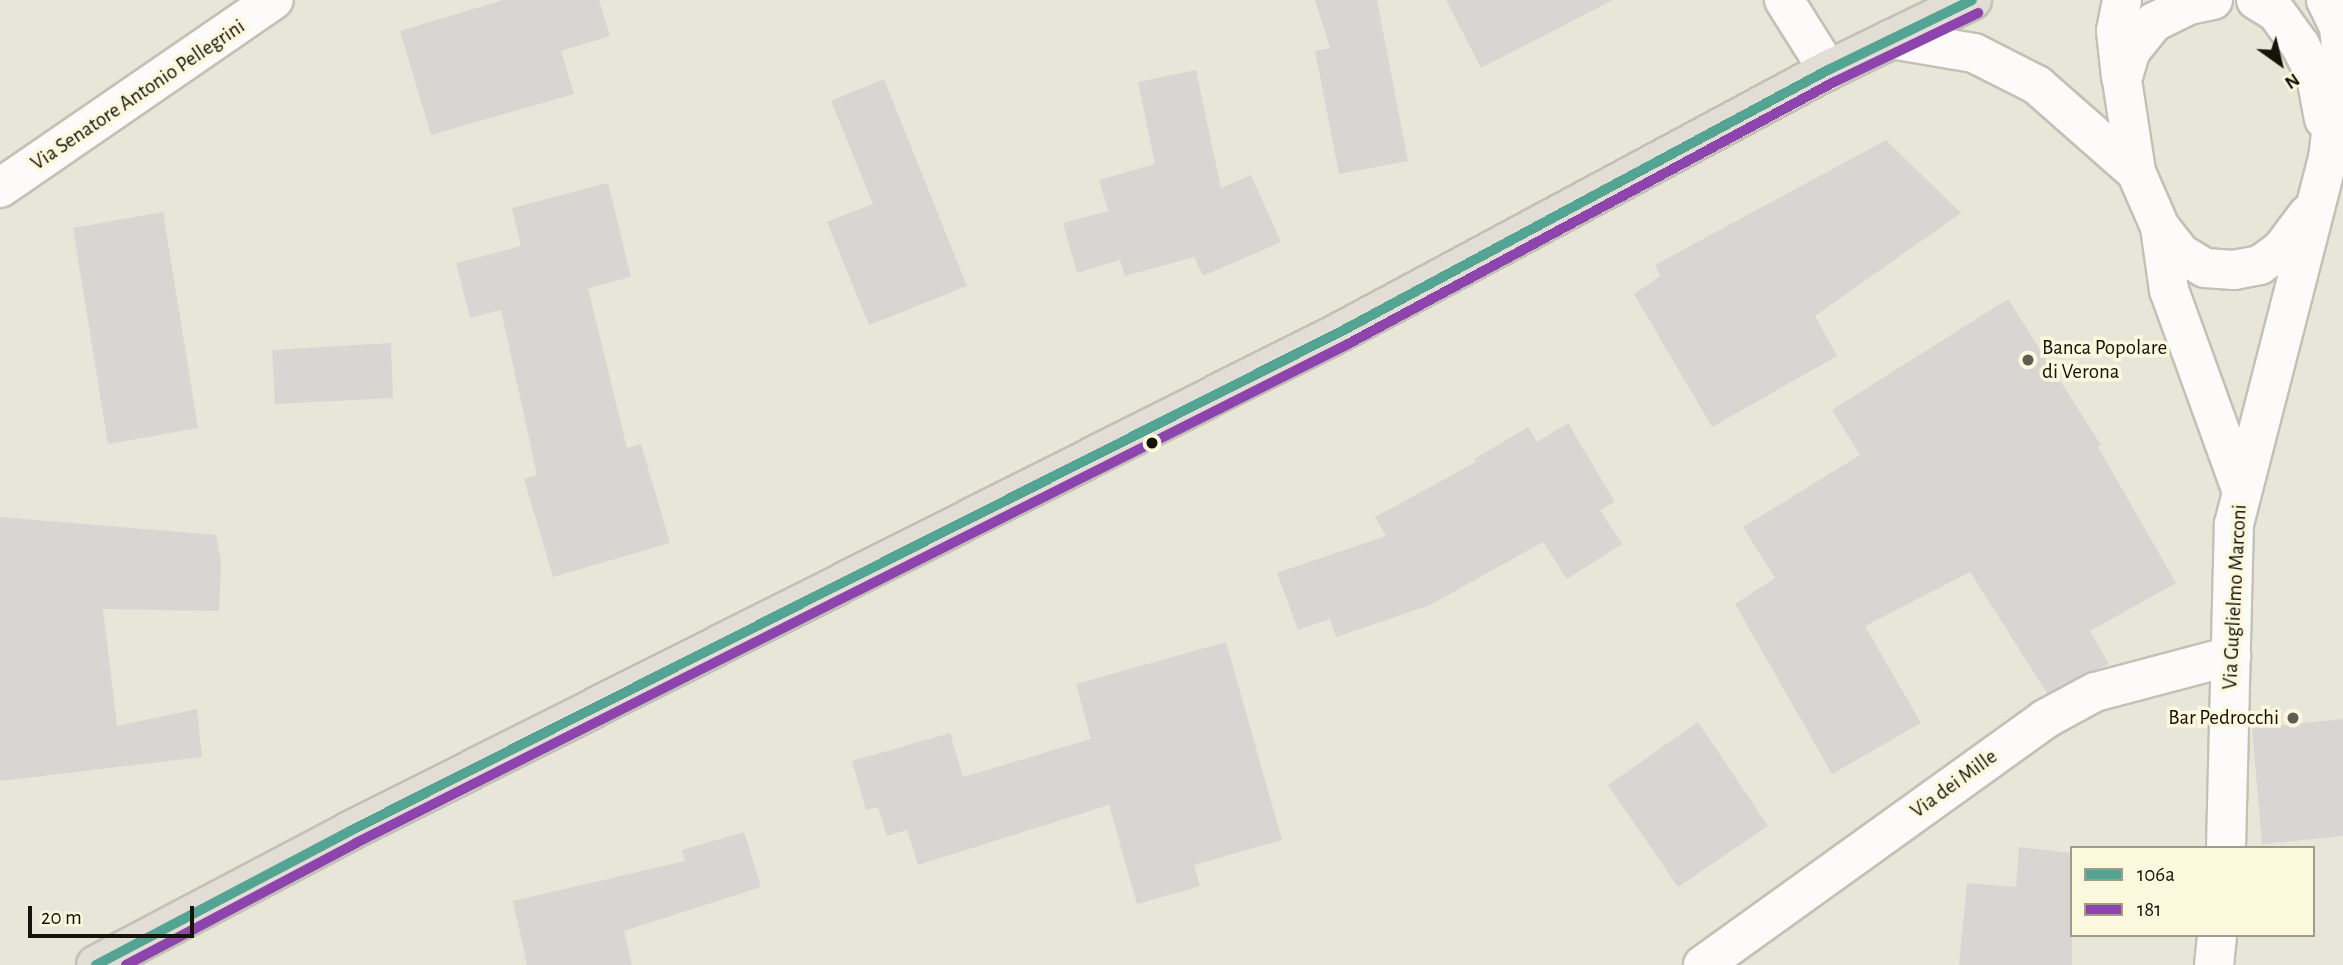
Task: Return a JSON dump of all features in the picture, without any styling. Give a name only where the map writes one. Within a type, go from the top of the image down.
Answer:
[{"type":"main road","points":[[96,965],[350,831],[1330,337],[1828,70],[1972,0]]},
{"type":"street","name":"Via Senatore Antonio Pellegrini","points":[[0,188],[274,0]]},
{"type":"street","points":[[1784,0],[1828,70]]},
{"type":"street","name":"Via Guglielmo Marconi","points":[[2122,0],[2116,31],[2136,172],[2160,227],[2180,253],[2205,268],[2260,265],[2281,250],[2318,201]]},
{"type":"street","name":"Via Guglielmo Marconi","points":[[2122,80],[2132,50],[2154,22],[2189,5],[2213,0]]},
{"type":"street","points":[[2256,0],[2276,12],[2316,76],[2335,148]]},
{"type":"street","name":"Via Guglielmo Marconi","points":[[2227,839],[2234,524],[2318,201],[2335,148],[2336,15]]},
{"type":"street","name":"Via Guglielmo Marconi","points":[[1891,39],[1974,53],[2037,85],[2136,172]]},
{"type":"street","name":"Via Guglielmo Marconi","points":[[2160,227],[2169,290],[2241,489]]},
{"type":"street","name":"Via dei Mille","points":[[1703,965],[2045,719],[2095,692],[2231,656]]},
{"type":"street","points":[[2214,965],[2217,937]]},
{"type":"building","points":[[503,0],[599,0],[610,36],[561,51],[574,94],[431,135],[400,31]]},
{"type":"building","points":[[1315,0],[1377,0],[1408,161],[1339,174],[1315,51],[1330,48]]},
{"type":"building","points":[[1446,0],[1613,0],[1481,68]]},
{"type":"building","points":[[1196,70],[1221,188],[1251,175],[1281,242],[1203,276],[1194,257],[1125,276],[1120,260],[1077,273],[1063,223],[1108,211],[1099,180],[1155,164],[1138,82]]},
{"type":"building","points":[[884,79],[967,286],[869,325],[827,222],[873,204],[831,101]]},
{"type":"building","points":[[1886,140],[1961,213],[1815,316],[1837,356],[1712,427],[1634,294],[1660,276],[1655,265]]},
{"type":"building","points":[[608,183],[631,277],[588,288],[627,448],[641,444],[670,543],[553,577],[524,479],[537,475],[501,310],[470,318],[456,263],[521,246],[512,208]]},
{"type":"building","points":[[163,212],[198,428],[108,444],[73,228]]},
{"type":"building","points":[[2008,299],[2101,445],[2098,447],[2176,583],[2090,631],[2109,664],[2047,693],[1970,572],[1865,626],[1921,723],[1832,774],[1735,604],[1775,578],[1743,527],[1860,455],[1832,410]]},
{"type":"building","points":[[391,343],[393,398],[275,404],[272,350]]},
{"type":"building","points":[[1568,423],[1615,502],[1600,510],[1622,544],[1567,579],[1543,542],[1430,605],[1336,637],[1330,619],[1298,630],[1277,573],[1386,536],[1375,517],[1476,462],[1474,459],[1528,427],[1537,442]]},
{"type":"building","points":[[0,517],[216,535],[221,562],[219,611],[103,609],[117,726],[197,709],[202,757],[0,781]]},
{"type":"building","points":[[1226,642],[1282,840],[1194,865],[1200,886],[1137,904],[1109,805],[918,865],[907,830],[887,836],[878,807],[866,810],[852,761],[950,733],[963,777],[1091,739],[1076,684]]},
{"type":"building","points":[[2343,719],[2343,836],[2262,844],[2252,728]]},
{"type":"building","points":[[1698,722],[1768,826],[1678,887],[1608,785]]},
{"type":"building","points":[[744,832],[761,887],[624,931],[632,965],[527,965],[513,901],[685,861],[682,850]]},
{"type":"building","points":[[2019,847],[2070,853],[2072,965],[1959,965],[1967,883],[2016,887]]},
{"type":"transit line","name":"106a","points":[[96,965],[350,831],[1342,331],[1828,70],[1972,0]]},
{"type":"transit line","name":"181","points":[[126,965],[356,843],[1348,344],[1834,82],[1978,13]]},
{"type":"place","name":"Banca Popolare di Verona","points":[[2028,360]]},
{"type":"place","name":"Bar Pedrocchi","points":[[2293,718]]}]
